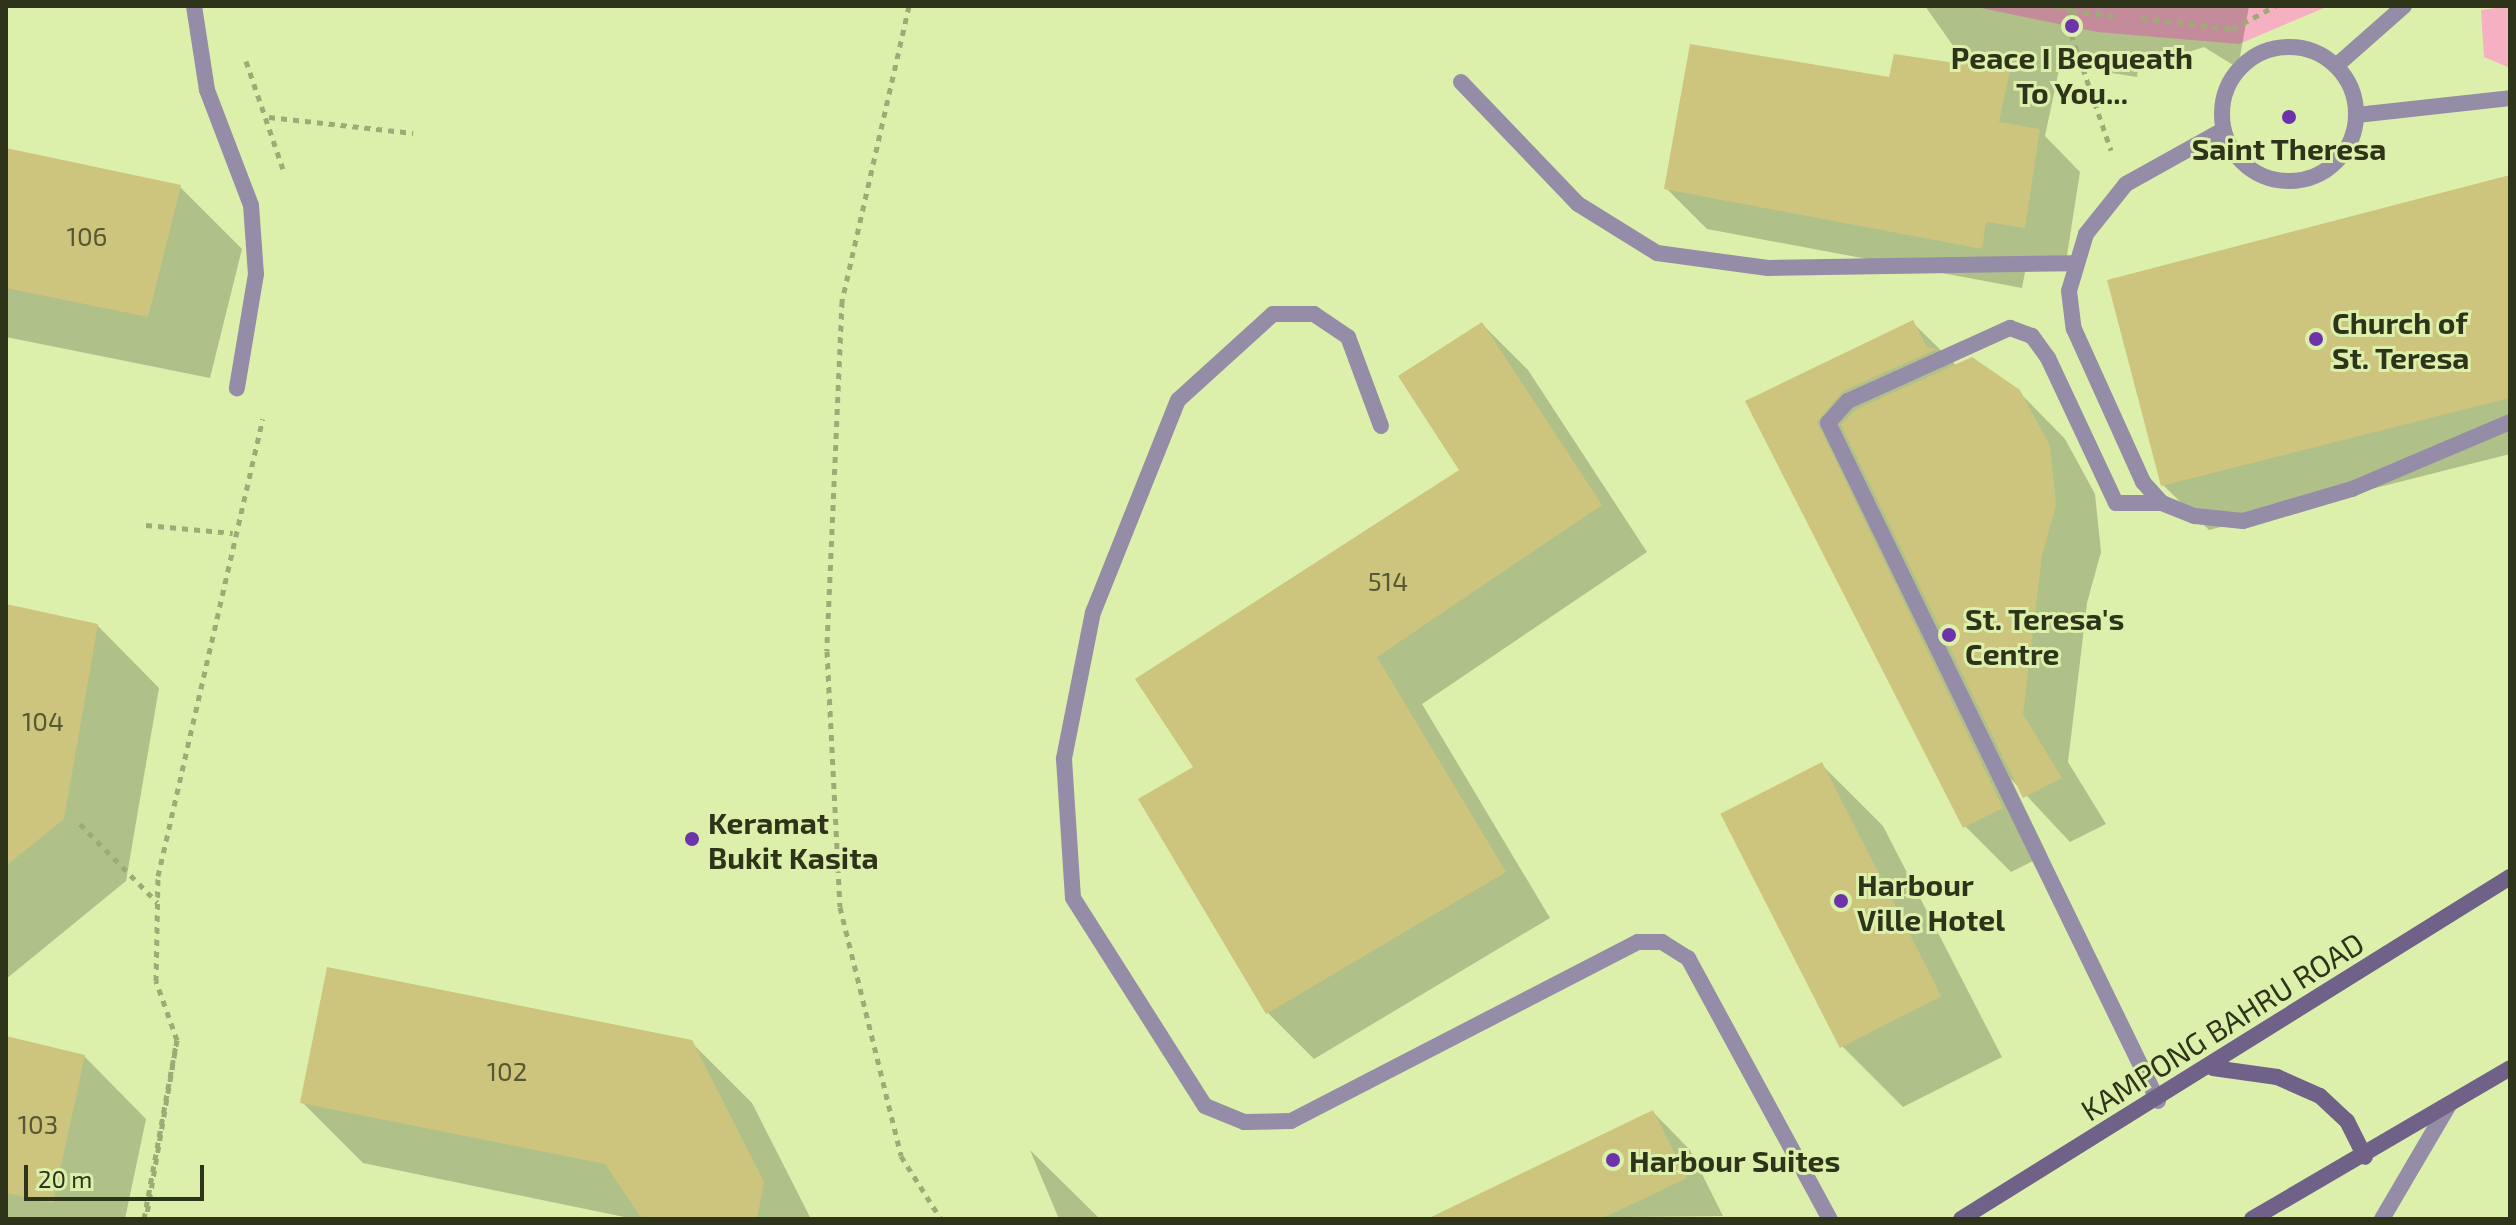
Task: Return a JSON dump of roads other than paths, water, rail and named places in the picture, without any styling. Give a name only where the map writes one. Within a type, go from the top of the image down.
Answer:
[{"type":"main road","name":"KAMPONG BAHRU ROAD","points":[[1961,1219],[2213,1068],[2510,877]]},
{"type":"main road","points":[[2213,1068],[2277,1077],[2320,1096],[2347,1121],[2365,1157]]},
{"type":"main road","points":[[2252,1219],[2365,1157],[2510,1068]]},
{"type":"street","points":[[194,6],[207,90],[251,205],[256,274],[237,388]]},
{"type":"street","points":[[2336,66],[2404,6]]},
{"type":"street","points":[[2303,48],[2336,66],[2356,96],[2357,115],[2343,155],[2308,179],[2286,182],[2246,166],[2223,130],[2225,92],[2264,51],[2303,48]]},
{"type":"street","points":[[1461,82],[1578,204],[1657,253],[1768,268],[2074,263]]},
{"type":"street","points":[[2357,115],[2510,98]]},
{"type":"street","points":[[2162,503],[2143,482],[2074,329],[2074,263],[2086,234],[2126,184],[2223,130]]},
{"type":"street","points":[[1381,426],[1348,337],[1314,314],[1273,314],[1178,400],[1093,612],[1064,759],[1073,898],[1205,1106],[1244,1122],[1291,1121],[1638,942],[1662,942],[1688,958],[1830,1219]]},
{"type":"street","points":[[2158,1101],[1828,423],[1848,401],[2010,328],[2032,336],[2048,358],[2116,503],[2162,503],[2195,516],[2243,521],[2352,489],[2510,422]]},
{"type":"street","points":[[2382,1219],[2449,1105]]},
{"type":"place","name":"Peace I Bequeath To You...","points":[[2072,26]]},
{"type":"place","name":"Saint Theresa","points":[[2289,117]]},
{"type":"place","name":"Church of St. Teresa","points":[[2316,339]]},
{"type":"place","name":"St. Teresa's Centre","points":[[1949,635]]},
{"type":"place","name":"Keramat Bukit Kasita","points":[[692,839]]},
{"type":"place","name":"Harbour Ville Hotel","points":[[1841,901]]},
{"type":"place","name":"Harbour Suites","points":[[1613,1160]]}]
